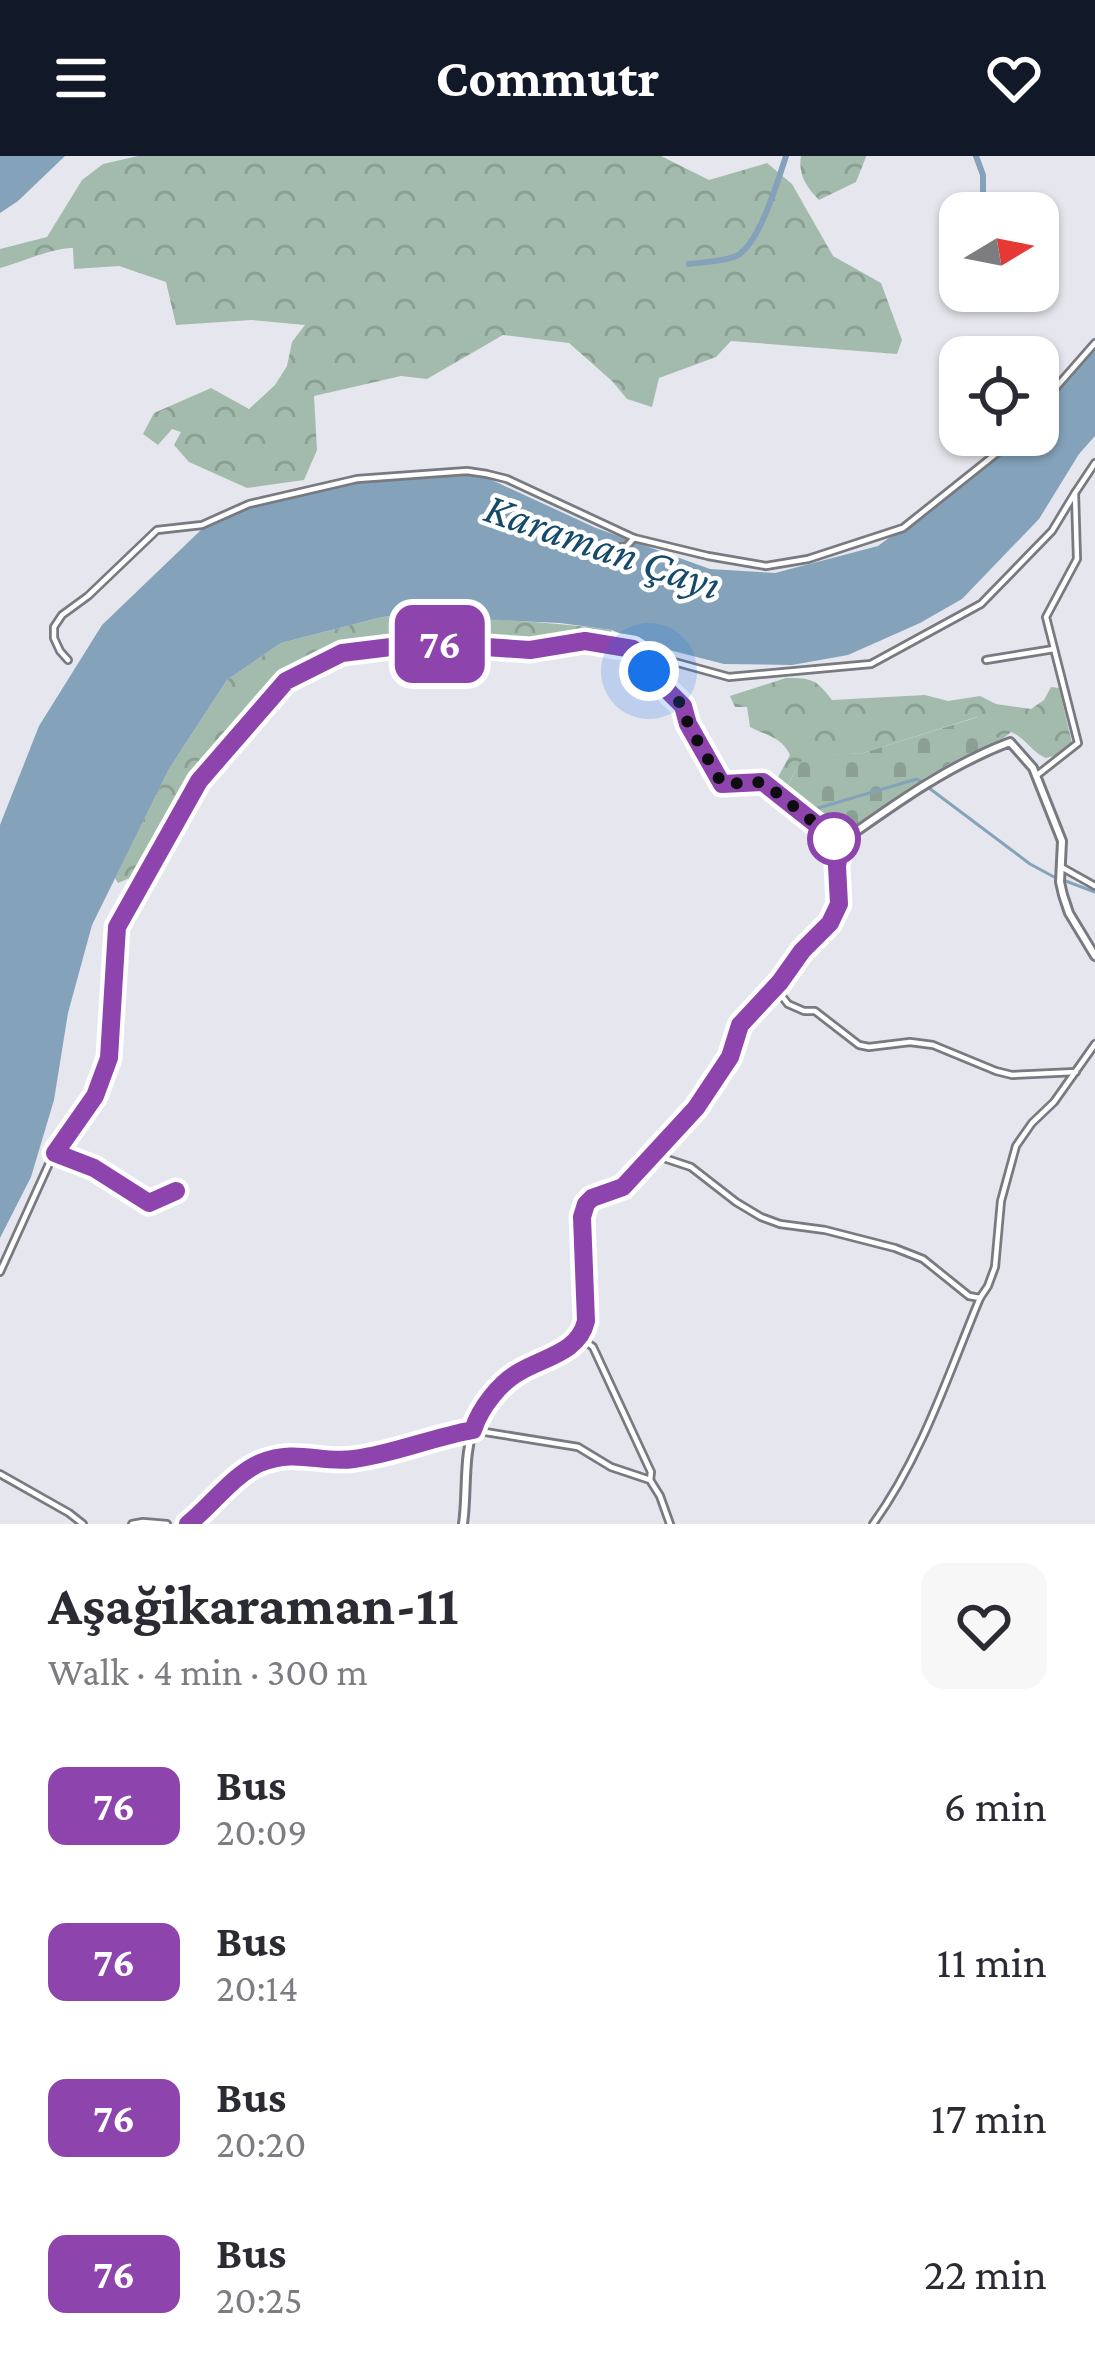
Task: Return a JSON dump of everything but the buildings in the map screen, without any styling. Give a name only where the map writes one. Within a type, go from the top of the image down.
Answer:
[{"type":"street","points":[[1059,384],[1095,343]]},
{"type":"street","points":[[68,660],[54,638],[54,627],[62,615],[157,530],[202,525],[249,504],[357,479],[466,471],[487,474],[634,538],[766,566],[808,560],[903,528],[994,456]]},
{"type":"street","points":[[0,1272],[55,1153],[95,1096],[109,1058],[117,927],[199,781],[286,681],[342,653],[442,644],[530,650],[585,641],[633,649],[647,658],[729,677],[871,664],[981,604],[1052,530],[1095,463]]},
{"type":"street","points":[[1036,776],[1078,743],[1046,617],[1077,559],[1076,494]]},
{"type":"street","points":[[566,537],[588,547],[626,547],[634,538]]},
{"type":"street","points":[[986,660],[1054,649]]},
{"type":"street","points":[[647,658],[652,675],[683,706],[722,784],[763,782],[841,844]]},
{"type":"street","points":[[464,1524],[468,1448],[476,1420],[504,1383],[554,1356],[580,1336],[586,1321],[582,1217],[586,1204],[623,1187],[696,1108],[730,1057],[740,1025],[830,923],[839,904],[841,844],[972,756],[1010,742],[1033,768],[1062,841],[1060,882],[1069,913],[1095,956]]},
{"type":"street","points":[[1063,868],[1095,886]]},
{"type":"street","points":[[780,982],[788,1004],[815,1011],[860,1045],[933,1045],[1012,1075],[1076,1072]]},
{"type":"street","points":[[873,1524],[922,1437],[988,1286],[995,1267],[1001,1201],[1016,1146],[1095,1044]]},
{"type":"street","points":[[55,1153],[94,1168],[149,1203],[176,1191]]},
{"type":"street","points":[[652,1154],[691,1167],[761,1216],[896,1248],[923,1259],[969,1296],[980,1298]]},
{"type":"street","points":[[580,1336],[593,1347],[651,1472],[650,1480]]},
{"type":"street","points":[[188,1524],[235,1480],[264,1462],[291,1455],[356,1459],[473,1430],[578,1447],[611,1467],[650,1480],[670,1524]]},
{"type":"street","points":[[0,1474],[83,1524]]},
{"type":"street","points":[[132,1524],[167,1524]]},
{"type":"green space","points":[[138,156],[661,156],[709,180],[767,163],[792,184],[833,256],[881,283],[902,340],[897,354],[731,341],[716,357],[659,378],[652,407],[627,399],[569,343],[503,335],[427,379],[401,376],[314,396],[317,450],[304,480],[247,488],[189,462],[174,445],[181,432],[172,429],[158,445],[143,434],[154,413],[211,388],[249,409],[275,385],[287,366],[292,342],[305,325],[252,320],[176,325],[166,282],[119,266],[74,269],[73,248],[0,268],[0,249],[47,237],[82,180],[103,164]]},
{"type":"green space","points":[[801,156],[866,157],[856,182],[819,200],[804,180]]},
{"type":"green space","points":[[418,613],[612,630],[607,638],[408,634],[355,638],[323,651],[283,677],[236,720],[198,769],[137,875],[118,883],[115,878],[169,769],[227,680],[281,643],[382,617]]},
{"type":"green space","points":[[786,678],[813,681],[832,700],[925,695],[948,701],[980,696],[996,704],[1031,709],[1051,687],[1059,688],[1072,743],[1046,758],[1011,732],[1000,741],[977,717],[863,753],[804,757],[786,787],[777,779],[790,755],[787,749],[750,727],[747,707],[735,707],[730,696]]},
{"type":"green space","points":[[978,717],[1000,741],[936,771],[840,838],[782,795],[804,756],[863,753]]},
{"type":"water","points":[[0,156],[65,156],[0,213]]},
{"type":"water","name":"Karaman Çayı","points":[[1095,341],[1095,436],[1039,519],[962,599],[848,655],[792,665],[724,664],[638,642],[612,630],[418,613],[382,617],[281,643],[227,680],[169,769],[92,925],[68,1013],[54,1100],[31,1177],[0,1238],[0,825],[39,726],[102,625],[202,529],[269,498],[407,471],[483,476],[596,528],[710,569],[775,573],[878,546],[996,456],[1059,456],[1059,383]]},
{"type":"waterway","points":[[689,264],[725,260],[744,250],[767,211],[786,156]]},
{"type":"waterway","points":[[976,156],[983,192]]},
{"type":"waterway","points":[[568,648],[604,652],[646,665]]},
{"type":"waterway","points":[[655,673],[685,704],[726,781],[765,778],[808,811]]},
{"type":"waterway","points":[[808,811],[920,781]]},
{"type":"waterway","points":[[929,788],[1030,864],[1056,878]]},
{"type":"waterway","points":[[1063,880],[1095,892]]},
{"type":"bus line","name":"76","points":[[176,1191],[149,1203],[94,1168],[55,1153],[95,1096],[109,1058],[117,927],[199,781],[286,681],[303,672],[342,653],[399,646],[530,650],[585,641],[633,649],[647,658],[649,671],[683,706],[722,784],[763,782],[841,844],[839,904],[830,923],[740,1025],[730,1057],[696,1108],[623,1187],[586,1204],[582,1217],[584,1334],[504,1383],[473,1430],[356,1459],[291,1455],[264,1462],[235,1480],[188,1524]]},
{"type":"route","points":[[649,671],[683,706],[722,784],[763,782],[841,844],[834,839]]}]
